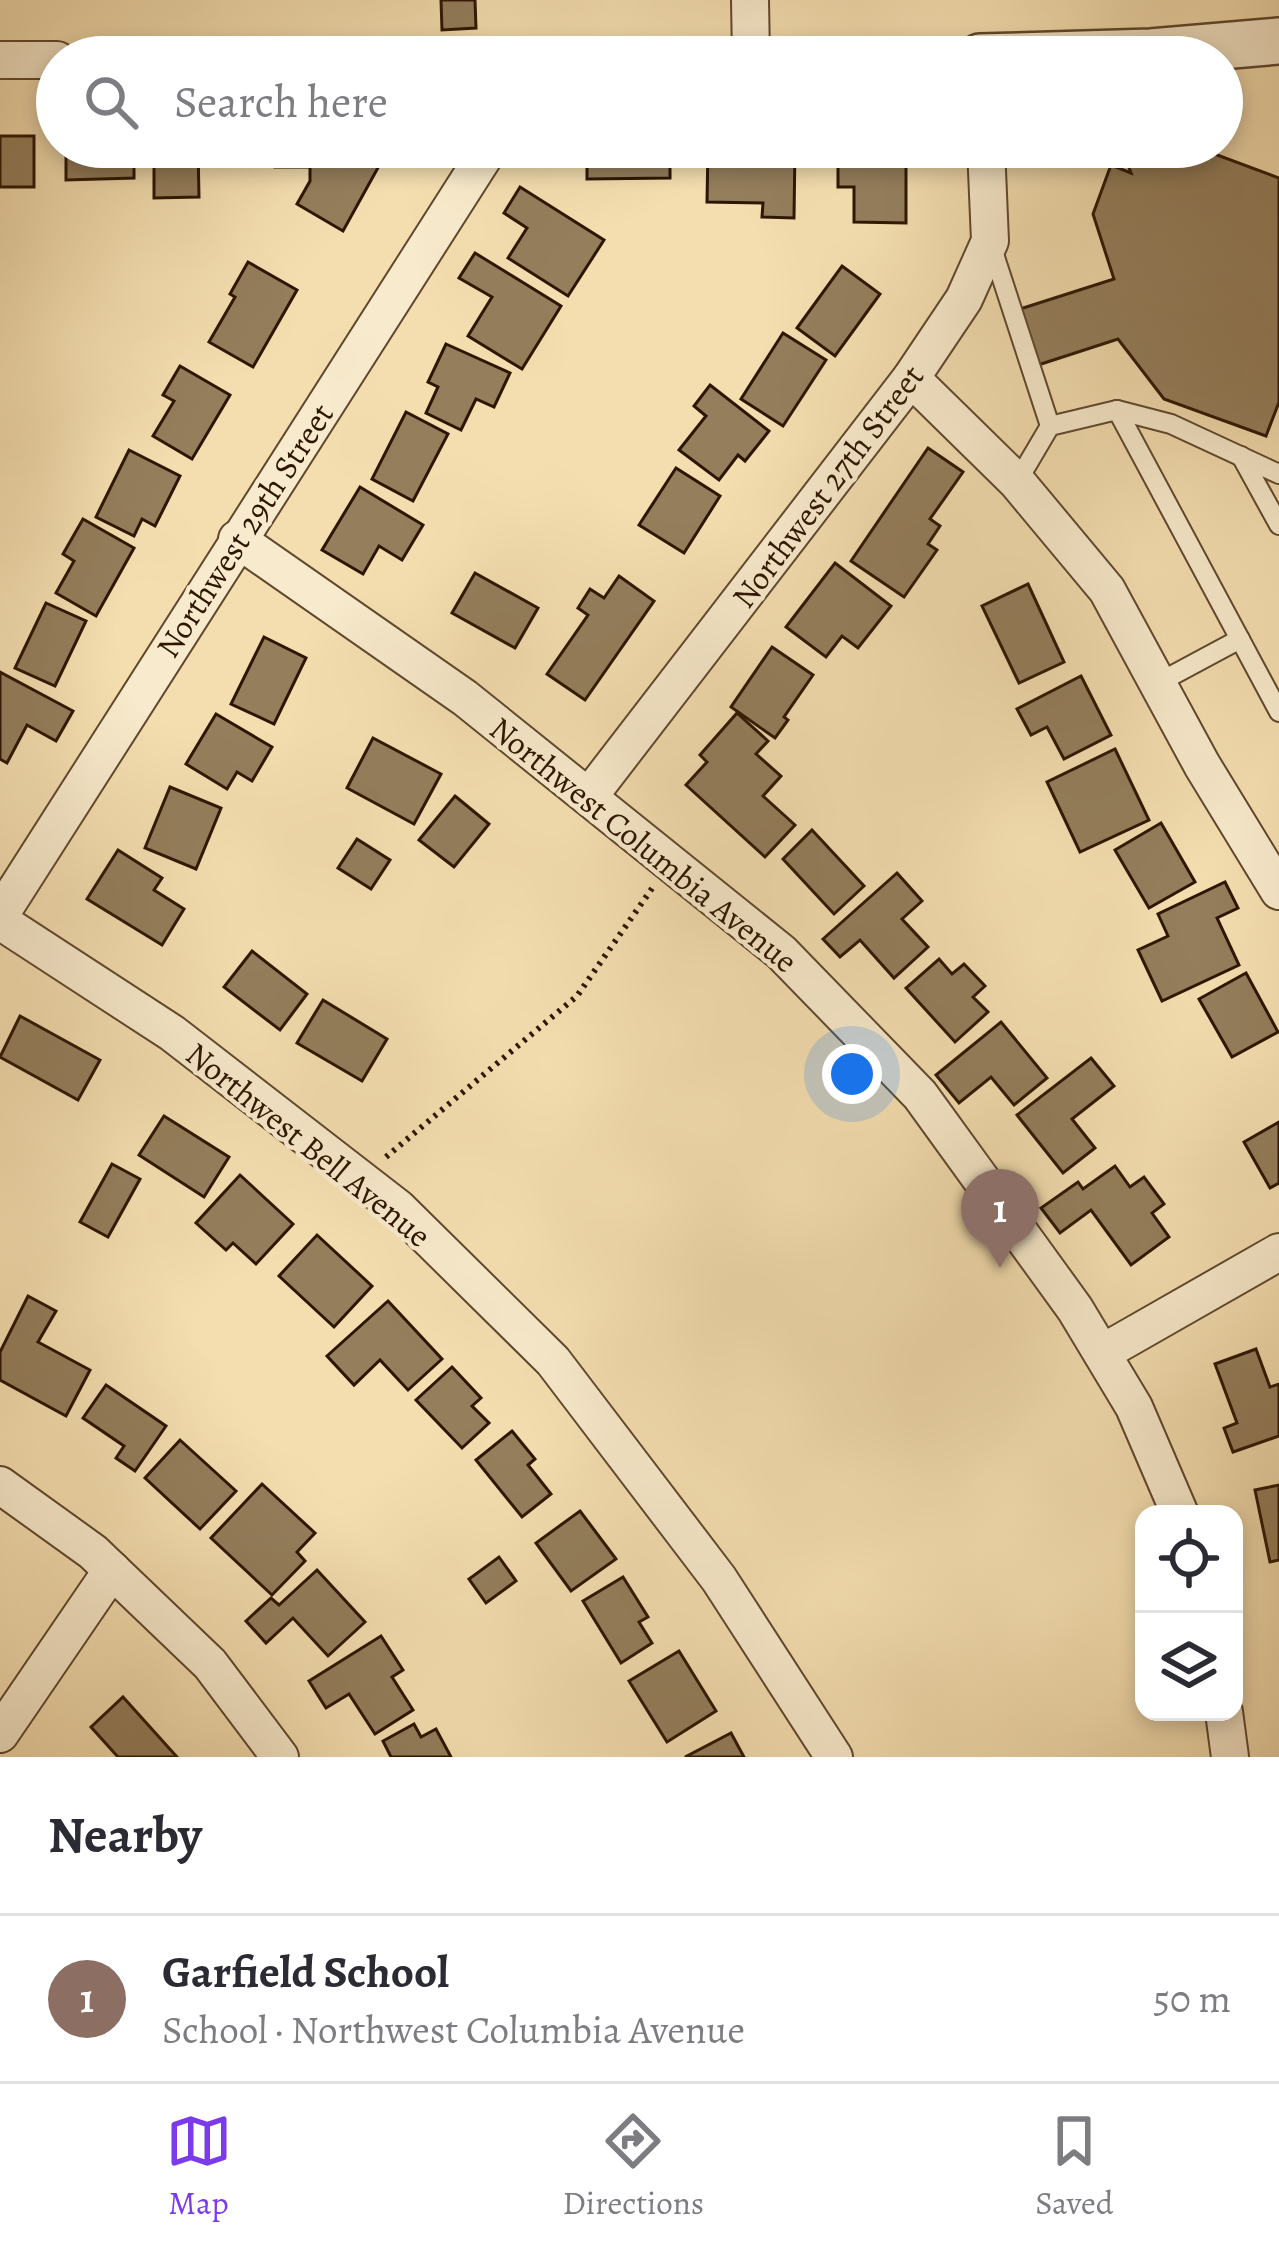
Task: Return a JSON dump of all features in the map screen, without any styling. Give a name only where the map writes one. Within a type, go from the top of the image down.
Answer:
[{"type":"street","points":[[750,0],[751,36]]},
{"type":"street","points":[[1243,44],[1279,41]]},
{"type":"street","points":[[0,60],[36,60]]},
{"type":"street","name":"Northwest 29th Street","points":[[0,918],[476,168]]},
{"type":"street","name":"Northwest 27th Street","points":[[590,795],[911,379],[964,299],[990,241],[987,168]]},
{"type":"street","points":[[911,379],[1017,482],[1107,590],[1157,683],[1275,878]]},
{"type":"street","name":"Northwest Columbia Avenue","points":[[237,539],[465,698],[781,952],[920,1095],[1076,1309],[1134,1407],[1176,1505]]},
{"type":"street","name":"Northwest Bell Avenue","points":[[0,918],[172,1033],[398,1208],[553,1361],[718,1579],[834,1757]]},
{"type":"street","points":[[1102,1353],[1279,1252]]},
{"type":"street","points":[[0,1485],[112,1570],[210,1664],[280,1757]]},
{"type":"street","points":[[0,1734],[112,1570]]},
{"type":"street","points":[[1225,1721],[1230,1757]]},
{"type":"lane","points":[[990,241],[1051,426]]},
{"type":"lane","points":[[1117,410],[1279,712]]},
{"type":"lane","points":[[1017,482],[1051,426],[1117,410],[1171,424],[1279,474]]},
{"type":"lane","points":[[1240,456],[1279,525]]},
{"type":"lane","points":[[1157,683],[1240,639]]},
{"type":"path","points":[[360,1179],[577,996],[671,862]]},
{"type":"building","points":[[441,0],[475,0],[476,28],[442,30]]},
{"type":"building","points":[[0,136],[34,136],[34,187],[0,187]]},
{"type":"building","points":[[1243,165],[1279,178],[1279,402],[1266,436],[1164,399],[1118,339],[1038,365],[1020,309],[1114,279],[1093,214],[1110,168],[1131,173],[1129,168]]},
{"type":"building","points":[[66,168],[134,168],[134,178],[66,180]]},
{"type":"building","points":[[154,168],[198,168],[199,197],[154,198]]},
{"type":"building","points":[[310,168],[378,168],[343,231],[297,204],[310,181]]},
{"type":"building","points":[[587,168],[670,168],[670,178],[587,179]]},
{"type":"building","points":[[708,168],[795,168],[794,218],[762,217],[763,203],[707,202]]},
{"type":"building","points":[[838,168],[906,168],[906,223],[854,222],[854,187],[838,187]]},
{"type":"building","points":[[520,187],[604,240],[568,296],[508,258],[527,228],[504,213]]},
{"type":"building","points":[[475,253],[561,306],[522,369],[468,336],[492,297],[459,278]]},
{"type":"building","points":[[248,262],[297,290],[253,367],[209,342],[235,297],[230,294]]},
{"type":"building","points":[[842,266],[880,294],[835,356],[797,328]]},
{"type":"building","points":[[783,333],[826,360],[783,426],[741,399]]},
{"type":"building","points":[[446,344],[510,373],[494,407],[476,399],[461,430],[426,413],[438,387],[428,382]]},
{"type":"building","points":[[180,366],[230,395],[192,459],[153,436],[174,401],[163,395]]},
{"type":"building","points":[[710,385],[769,431],[745,461],[738,455],[719,480],[679,450],[706,416],[694,406]]},
{"type":"building","points":[[406,412],[448,434],[413,501],[372,479]]},
{"type":"building","points":[[928,448],[963,472],[930,519],[940,526],[928,544],[937,550],[904,597],[851,561]]},
{"type":"building","points":[[129,450],[180,476],[155,526],[142,519],[134,536],[96,517]]},
{"type":"building","points":[[676,468],[720,496],[684,553],[639,525]]},
{"type":"building","points":[[360,487],[423,525],[402,560],[379,546],[363,574],[322,550]]},
{"type":"building","points":[[83,519],[134,548],[96,616],[56,593],[74,561],[63,554]]},
{"type":"building","points":[[835,563],[891,606],[858,648],[842,636],[826,657],[786,627]]},
{"type":"building","points":[[475,573],[538,608],[515,648],[452,613]]},
{"type":"building","points":[[619,576],[654,601],[585,700],[547,674],[588,615],[578,608],[590,589],[604,598]]},
{"type":"building","points":[[1028,584],[1064,662],[1019,683],[982,606]]},
{"type":"building","points":[[46,603],[86,621],[55,686],[15,668]]},
{"type":"building","points":[[264,637],[306,658],[274,724],[231,704]]},
{"type":"building","points":[[772,647],[813,675],[775,738],[731,707]]},
{"type":"building","points":[[0,672],[73,711],[56,741],[27,725],[7,763],[0,759]]},
{"type":"building","points":[[1081,676],[1111,735],[1064,759],[1047,727],[1031,735],[1017,709]]},
{"type":"building","points":[[737,713],[768,741],[756,754],[781,776],[763,796],[795,825],[765,857],[686,785],[707,762],[700,755]]},
{"type":"building","points":[[216,714],[272,747],[252,781],[237,772],[227,789],[186,764]]},
{"type":"building","points":[[373,738],[441,774],[414,824],[347,788]]},
{"type":"building","points":[[1115,749],[1149,820],[1080,852],[1047,782]]},
{"type":"building","points":[[170,787],[221,808],[196,869],[145,848]]},
{"type":"building","points":[[455,796],[489,824],[454,867],[419,840]]},
{"type":"building","points":[[1161,823],[1195,882],[1149,908],[1115,850]]},
{"type":"building","points":[[812,830],[864,886],[834,914],[783,859]]},
{"type":"building","points":[[357,839],[390,860],[371,889],[338,868]]},
{"type":"building","points":[[118,850],[162,878],[154,890],[184,909],[162,945],[87,899]]},
{"type":"building","points":[[897,873],[922,901],[902,919],[928,947],[894,978],[860,940],[840,957],[823,939]]},
{"type":"building","points":[[1225,882],[1238,908],[1217,918],[1239,965],[1162,1001],[1138,950],[1168,936],[1158,914]]},
{"type":"building","points":[[252,951],[307,994],[280,1030],[224,987]]},
{"type":"building","points":[[939,959],[952,974],[964,964],[985,986],[973,997],[988,1012],[955,1042],[906,988]]},
{"type":"building","points":[[1246,973],[1278,1032],[1232,1057],[1199,999]]},
{"type":"building","points":[[323,1000],[387,1039],[362,1081],[297,1043]]},
{"type":"building","points":[[20,1016],[100,1060],[78,1100],[0,1057]]},
{"type":"building","points":[[1001,1022],[1047,1078],[1014,1105],[991,1077],[959,1103],[936,1075]]},
{"type":"building","points":[[1091,1058],[1114,1086],[1072,1119],[1095,1148],[1063,1173],[1017,1115]]},
{"type":"building","points":[[164,1116],[229,1157],[204,1197],[139,1155]]},
{"type":"building","points":[[1279,1122],[1279,1183],[1270,1188],[1244,1142]]},
{"type":"building","points":[[112,1164],[140,1179],[108,1237],[80,1222]]},
{"type":"building","points":[[1115,1166],[1130,1187],[1144,1177],[1164,1204],[1152,1213],[1169,1237],[1131,1265],[1091,1210],[1060,1233],[1041,1208],[1078,1182],[1083,1189]]},
{"type":"building","points":[[240,1175],[293,1224],[256,1264],[233,1243],[226,1250],[196,1223]]},
{"type":"building","points":[[317,1235],[372,1286],[334,1327],[279,1276]]},
{"type":"building","points":[[28,1296],[56,1311],[38,1342],[90,1370],[66,1416],[0,1380],[0,1352]]},
{"type":"building","points":[[388,1301],[442,1359],[408,1390],[380,1360],[354,1385],[327,1356]]},
{"type":"building","points":[[1256,1349],[1270,1387],[1279,1384],[1279,1436],[1233,1452],[1224,1428],[1237,1423],[1215,1364]]},
{"type":"building","points":[[452,1367],[481,1398],[472,1406],[489,1423],[462,1448],[416,1400]]},
{"type":"building","points":[[106,1385],[166,1426],[135,1471],[116,1458],[124,1446],[83,1418]]},
{"type":"building","points":[[512,1431],[535,1459],[528,1465],[551,1494],[522,1517],[476,1460]]},
{"type":"building","points":[[180,1440],[236,1491],[200,1529],[145,1478]]},
{"type":"building","points":[[262,1484],[315,1533],[297,1552],[305,1561],[272,1595],[211,1538]]},
{"type":"building","points":[[1279,1485],[1279,1560],[1270,1562],[1255,1490]]},
{"type":"building","points":[[580,1511],[616,1559],[571,1591],[536,1543]]},
{"type":"building","points":[[499,1557],[516,1581],[486,1603],[469,1579]]},
{"type":"building","points":[[317,1570],[365,1622],[328,1656],[293,1618],[266,1643],[246,1621],[271,1598],[279,1605]]},
{"type":"building","points":[[623,1577],[648,1617],[639,1622],[652,1643],[621,1663],[583,1601]]},
{"type":"building","points":[[381,1636],[403,1670],[392,1677],[413,1710],[375,1734],[349,1694],[326,1708],[309,1681]]},
{"type":"building","points":[[679,1651],[716,1711],[667,1742],[629,1681]]},
{"type":"building","points":[[123,1697],[177,1757],[118,1757],[91,1727]]},
{"type":"building","points":[[414,1724],[421,1737],[436,1729],[451,1757],[391,1757],[383,1741]]},
{"type":"building","points":[[731,1733],[744,1757],[685,1757]]},
{"type":"place","name":"Garfield School","points":[[1000,1268]]}]
